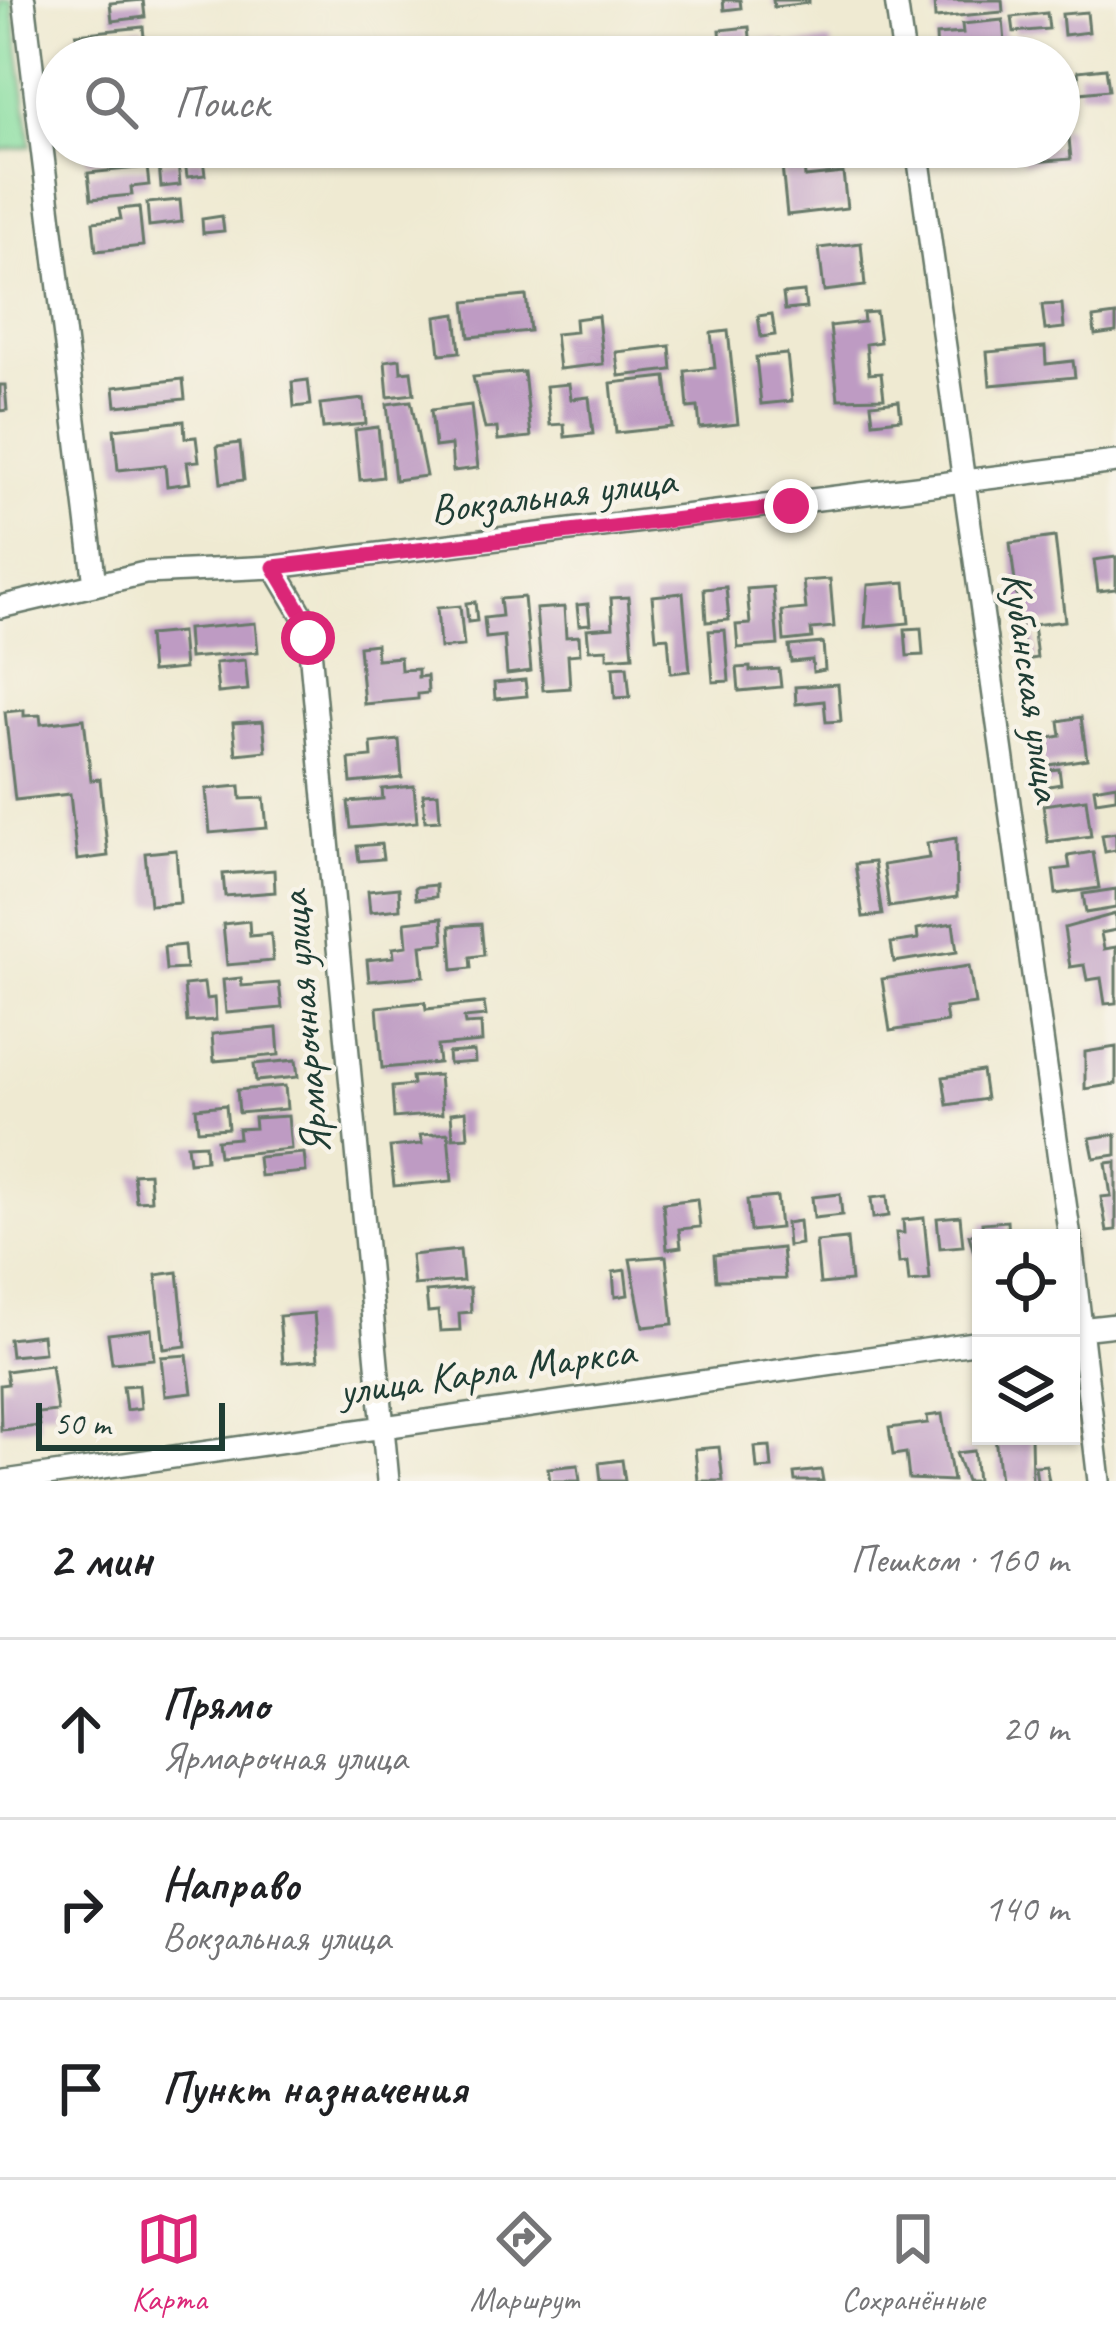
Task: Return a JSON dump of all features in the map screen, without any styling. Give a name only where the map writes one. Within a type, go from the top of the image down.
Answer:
[{"type":"street","points":[[24,0],[36,99]]},
{"type":"street","points":[[896,0],[901,36]]},
{"type":"street","points":[[44,168],[95,586]]},
{"type":"street","name":"Кубанская улица","points":[[919,168],[1069,1229]]},
{"type":"street","name":"Вокзальная улица","points":[[0,607],[145,573],[274,567],[1116,462]]},
{"type":"street","name":"Ярмарочная улица","points":[[274,567],[303,616],[308,638],[388,1481]]},
{"type":"street","points":[[1080,1329],[1116,1324]]},
{"type":"street","name":"Кубанская улица","points":[[1078,1337],[1100,1481]]},
{"type":"street","name":"улица Карла Маркса","points":[[4,1481],[972,1343]]},
{"type":"green space","points":[[0,0],[12,0],[31,146],[0,150]]},
{"type":"building","points":[[143,0],[145,17],[112,21],[110,3]]},
{"type":"building","points":[[723,0],[740,0],[741,8],[724,10]]},
{"type":"building","points":[[773,0],[809,0],[809,3],[774,7]]},
{"type":"building","points":[[934,0],[1002,0],[1003,12],[935,18]]},
{"type":"building","points":[[1087,12],[1089,32],[1064,35],[1062,14]]},
{"type":"building","points":[[1047,13],[1049,29],[1014,32],[1012,17]]},
{"type":"building","points":[[1003,20],[1004,36],[936,36],[963,33],[962,24]]},
{"type":"building","points":[[143,27],[144,36],[76,36]]},
{"type":"building","points":[[749,27],[750,36],[720,36],[720,30]]},
{"type":"building","points":[[1106,68],[1109,90],[1080,93],[1080,71]]},
{"type":"building","points":[[147,168],[149,185],[131,187],[132,195],[91,199],[88,173]]},
{"type":"building","points":[[159,168],[179,168],[180,185],[161,187]]},
{"type":"building","points":[[186,168],[204,168],[205,175],[187,177]]},
{"type":"building","points":[[782,168],[804,168],[805,177],[843,173],[847,208],[787,215]]},
{"type":"building","points":[[180,200],[182,222],[149,226],[147,203]]},
{"type":"building","points":[[139,207],[143,246],[96,251],[93,222],[121,219],[119,209]]},
{"type":"building","points":[[222,216],[224,231],[203,233],[202,219]]},
{"type":"building","points":[[861,243],[865,286],[824,291],[819,248]]},
{"type":"building","points":[[804,292],[806,308],[785,310],[783,294]]},
{"type":"building","points":[[526,296],[530,331],[469,337],[465,302]]},
{"type":"building","points":[[1062,304],[1064,328],[1045,330],[1042,305]]},
{"type":"building","points":[[876,312],[880,342],[866,344],[869,374],[881,373],[884,398],[838,399],[830,326],[864,322],[863,313]]},
{"type":"building","points":[[456,314],[460,352],[440,354],[436,317]]},
{"type":"building","points":[[772,314],[775,335],[761,337],[758,316]]},
{"type":"building","points":[[1116,315],[1116,332],[1095,335],[1093,318]]},
{"type":"building","points":[[598,316],[603,364],[559,369],[555,334],[576,332],[575,319]]},
{"type":"building","points":[[728,331],[738,424],[700,428],[698,407],[688,408],[685,371],[715,368],[711,333]]},
{"type":"building","points":[[670,346],[672,370],[619,376],[616,352]]},
{"type":"building","points":[[1045,347],[1046,364],[1073,361],[1075,377],[990,385],[987,352]]},
{"type":"building","points":[[787,354],[792,401],[761,404],[756,357]]},
{"type":"building","points":[[400,359],[401,372],[411,371],[414,394],[388,397],[385,361]]},
{"type":"building","points":[[524,372],[531,437],[498,440],[497,428],[485,429],[473,377]]},
{"type":"building","points":[[666,377],[672,427],[616,433],[611,383]]},
{"type":"building","points":[[183,379],[185,399],[116,406],[114,387]]},
{"type":"building","points":[[308,380],[311,405],[294,407],[292,382]]},
{"type":"building","points":[[569,384],[571,399],[589,397],[593,434],[565,437],[564,424],[550,425],[546,386]]},
{"type":"building","points":[[0,385],[5,385],[7,410],[0,411]]},
{"type":"building","points":[[364,399],[366,424],[323,428],[320,404]]},
{"type":"building","points":[[411,401],[426,476],[395,480],[387,404]]},
{"type":"building","points":[[899,401],[901,419],[873,422],[871,404]]},
{"type":"building","points":[[471,405],[478,468],[453,471],[451,445],[435,447],[431,410]]},
{"type":"building","points":[[184,421],[185,438],[196,437],[199,461],[187,462],[190,483],[167,486],[165,465],[118,470],[114,429]]},
{"type":"building","points":[[378,427],[383,477],[360,480],[355,430]]},
{"type":"building","points":[[240,443],[244,480],[221,483],[217,446]]},
{"type":"building","points":[[1055,537],[1065,621],[1033,625],[1037,658],[1025,660],[1010,543]]},
{"type":"building","points":[[1116,557],[1116,589],[1098,591],[1094,560]]},
{"type":"building","points":[[830,579],[834,627],[811,629],[812,638],[784,641],[782,611],[806,609],[803,581]]},
{"type":"building","points":[[905,582],[909,623],[865,627],[868,585]]},
{"type":"building","points":[[726,587],[729,620],[706,622],[704,589]]},
{"type":"building","points":[[773,587],[778,645],[738,648],[736,625],[750,624],[747,589]]},
{"type":"building","points":[[683,593],[690,671],[671,673],[668,637],[656,638],[652,596]]},
{"type":"building","points":[[524,597],[531,671],[507,674],[504,636],[486,638],[484,618],[502,616],[500,599]]},
{"type":"building","points":[[628,597],[633,656],[607,658],[607,649],[589,650],[587,629],[613,627],[611,598]]},
{"type":"building","points":[[475,602],[477,621],[468,622],[466,603]]},
{"type":"building","points":[[588,604],[590,624],[579,625],[577,605]]},
{"type":"building","points":[[460,606],[464,646],[440,648],[437,608]]},
{"type":"building","points":[[564,607],[566,637],[579,636],[580,654],[568,655],[570,688],[543,690],[536,609]]},
{"type":"building","points":[[255,623],[258,652],[189,658],[187,629]]},
{"type":"building","points":[[921,628],[923,655],[907,656],[905,629]]},
{"type":"building","points":[[725,630],[729,681],[713,682],[709,631]]},
{"type":"building","points":[[181,632],[184,669],[151,672],[148,635]]},
{"type":"building","points":[[823,643],[825,670],[813,672],[812,660],[791,662],[789,646]]},
{"type":"building","points":[[376,644],[377,659],[400,657],[401,670],[418,669],[418,677],[427,676],[428,693],[418,694],[418,699],[364,704],[359,646]]},
{"type":"building","points":[[245,660],[248,690],[218,693],[215,663]]},
{"type":"building","points":[[627,666],[630,697],[615,698],[613,667]]},
{"type":"building","points":[[750,667],[750,671],[779,669],[781,687],[739,691],[737,668]]},
{"type":"building","points":[[525,680],[527,696],[495,699],[494,683]]},
{"type":"building","points":[[838,684],[841,721],[826,722],[824,701],[796,704],[795,687]]},
{"type":"building","points":[[24,710],[24,716],[40,715],[41,724],[84,719],[91,780],[100,779],[108,856],[77,860],[70,794],[15,800],[5,712]]},
{"type":"building","points":[[1081,717],[1087,759],[1043,766],[1039,740],[1061,736],[1059,721]]},
{"type":"building","points":[[263,721],[266,751],[236,754],[233,723]]},
{"type":"building","points":[[399,740],[402,778],[351,783],[349,759],[372,757],[371,743]]},
{"type":"building","points":[[1059,769],[1061,784],[1043,787],[1040,771]]},
{"type":"building","points":[[1116,784],[1116,798],[1096,801],[1094,788]]},
{"type":"building","points":[[240,786],[241,799],[264,798],[267,828],[210,833],[206,789]]},
{"type":"building","points":[[414,786],[417,822],[351,828],[348,802],[383,799],[382,789]]},
{"type":"building","points":[[438,793],[440,820],[425,821],[423,794]]},
{"type":"building","points":[[1086,799],[1091,836],[1048,842],[1043,805]]},
{"type":"building","points":[[1116,833],[1116,850],[1105,852],[1102,835]]},
{"type":"building","points":[[956,838],[957,897],[889,907],[883,865],[929,858],[927,843]]},
{"type":"building","points":[[381,844],[383,859],[359,861],[357,846]]},
{"type":"building","points":[[176,850],[180,903],[150,905],[145,853]]},
{"type":"building","points":[[1093,852],[1099,888],[1056,894],[1053,870],[1070,868],[1068,856]]},
{"type":"building","points":[[874,862],[882,915],[863,917],[855,864]]},
{"type":"building","points":[[274,870],[275,892],[225,896],[223,874]]},
{"type":"building","points":[[436,885],[436,897],[416,899],[415,887]]},
{"type":"building","points":[[399,888],[400,909],[370,912],[368,891]]},
{"type":"building","points":[[1116,889],[1116,908],[1086,913],[1083,894]]},
{"type":"building","points":[[1115,914],[1116,930],[1101,933],[1104,949],[1116,947],[1116,1003],[1105,1004],[1101,978],[1087,980],[1084,965],[1070,967],[1064,928]]},
{"type":"building","points":[[442,918],[444,943],[421,945],[424,976],[369,981],[367,960],[394,957],[393,948],[407,946],[405,922]]},
{"type":"building","points":[[249,921],[250,936],[271,934],[273,961],[227,965],[223,924]]},
{"type":"building","points":[[953,923],[957,952],[894,962],[891,943],[918,939],[917,929]]},
{"type":"building","points":[[481,924],[484,955],[470,957],[471,968],[453,970],[450,926]]},
{"type":"building","points":[[184,945],[186,969],[166,970],[164,947]]},
{"type":"building","points":[[969,966],[975,1004],[945,1008],[947,1022],[890,1031],[882,979]]},
{"type":"building","points":[[241,978],[242,986],[279,983],[282,1008],[226,1013],[223,980]]},
{"type":"building","points":[[204,983],[206,999],[214,998],[216,1020],[187,1022],[184,985]]},
{"type":"building","points":[[425,1002],[426,1009],[484,1003],[486,1016],[464,1018],[465,1024],[481,1023],[482,1042],[437,1046],[439,1063],[382,1068],[377,1007]]},
{"type":"building","points":[[277,1028],[279,1055],[214,1061],[212,1034]]},
{"type":"building","points":[[1116,1047],[1116,1084],[1085,1089],[1085,1052]]},
{"type":"building","points":[[474,1051],[475,1062],[449,1064],[448,1053]]},
{"type":"building","points":[[296,1060],[298,1077],[256,1081],[254,1064]]},
{"type":"building","points":[[982,1071],[986,1099],[947,1105],[943,1077]]},
{"type":"building","points":[[439,1075],[442,1114],[394,1118],[392,1087],[413,1085],[412,1077]]},
{"type":"building","points":[[285,1086],[287,1109],[239,1113],[237,1090]]},
{"type":"building","points":[[226,1105],[228,1128],[198,1130],[196,1108]]},
{"type":"building","points":[[466,1111],[468,1137],[453,1138],[451,1113]]},
{"type":"building","points":[[288,1116],[291,1149],[219,1156],[217,1140],[239,1138],[238,1129],[255,1128],[254,1118]]},
{"type":"building","points":[[448,1133],[452,1181],[394,1186],[390,1147],[422,1144],[420,1135]]},
{"type":"building","points":[[1116,1134],[1116,1155],[1094,1158],[1090,1138]]},
{"type":"building","points":[[205,1144],[206,1160],[189,1162],[187,1145]]},
{"type":"building","points":[[304,1153],[306,1172],[260,1176],[258,1157]]},
{"type":"building","points":[[1116,1162],[1116,1230],[1107,1231],[1101,1197],[1111,1196],[1106,1163]]},
{"type":"building","points":[[149,1173],[151,1200],[136,1201],[133,1174]]},
{"type":"building","points":[[840,1194],[842,1215],[814,1218],[812,1197]]},
{"type":"building","points":[[887,1196],[889,1216],[873,1218],[871,1198]]},
{"type":"building","points":[[777,1197],[780,1228],[750,1231],[747,1200]]},
{"type":"building","points":[[697,1199],[700,1227],[679,1229],[681,1247],[667,1249],[663,1203]]},
{"type":"building","points":[[960,1216],[963,1246],[940,1248],[937,1218]]},
{"type":"building","points":[[924,1218],[930,1280],[909,1282],[907,1262],[899,1263],[896,1233],[904,1233],[903,1220]]},
{"type":"building","points":[[799,1221],[801,1244],[788,1246],[786,1223]]},
{"type":"building","points":[[1007,1221],[1007,1229],[983,1229],[982,1223]]},
{"type":"building","points":[[847,1239],[851,1281],[820,1284],[816,1242]]},
{"type":"building","points":[[782,1248],[785,1279],[716,1280],[714,1255]]},
{"type":"building","points":[[460,1250],[463,1281],[414,1285],[411,1255]]},
{"type":"building","points":[[666,1256],[673,1324],[643,1327],[630,1259]]},
{"type":"building","points":[[625,1270],[628,1295],[615,1297],[613,1272]]},
{"type":"building","points":[[178,1272],[186,1346],[164,1349],[156,1275]]},
{"type":"building","points":[[470,1288],[471,1312],[459,1313],[460,1330],[440,1331],[438,1311],[428,1312],[426,1292]]},
{"type":"building","points":[[314,1313],[318,1360],[283,1363],[279,1316]]},
{"type":"building","points":[[151,1329],[154,1359],[112,1363],[108,1334]]},
{"type":"building","points":[[42,1335],[44,1353],[11,1356],[9,1339]]},
{"type":"building","points":[[187,1355],[192,1393],[165,1396],[161,1357]]},
{"type":"building","points":[[51,1365],[57,1411],[38,1413],[40,1426],[1,1430],[0,1385],[8,1384],[6,1371]]},
{"type":"building","points":[[139,1385],[141,1408],[126,1410],[123,1386]]},
{"type":"building","points":[[942,1414],[953,1481],[909,1479],[906,1453],[893,1455],[889,1428],[928,1423],[927,1416]]},
{"type":"building","points":[[996,1445],[1031,1445],[1032,1481],[1000,1481]]},
{"type":"building","points":[[770,1446],[772,1468],[757,1469],[755,1447]]},
{"type":"building","points":[[719,1447],[723,1481],[698,1481],[695,1449]]},
{"type":"building","points":[[974,1451],[977,1481],[966,1481],[956,1453]]},
{"type":"building","points":[[622,1460],[625,1481],[601,1481],[599,1463]]},
{"type":"building","points":[[578,1465],[580,1481],[550,1481],[548,1468]]},
{"type":"building","points":[[1046,1465],[1049,1481],[1037,1481],[1035,1466]]},
{"type":"building","points":[[821,1470],[823,1481],[795,1481],[794,1473]]},
{"type":"route","points":[[308,638],[303,616],[274,567],[791,506]]}]
